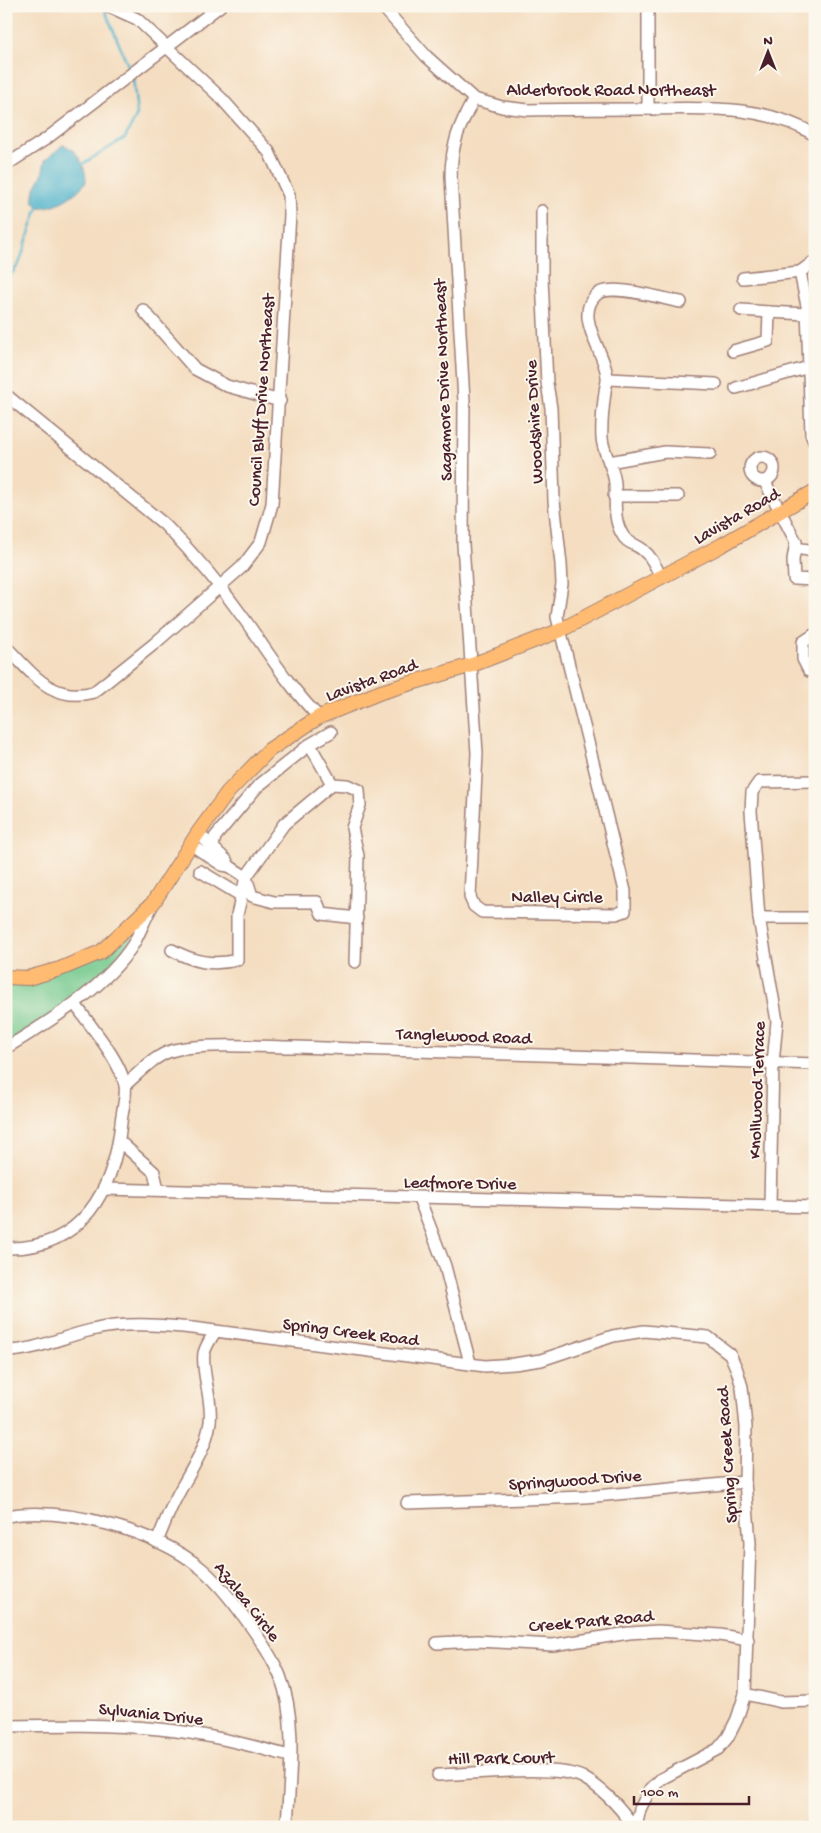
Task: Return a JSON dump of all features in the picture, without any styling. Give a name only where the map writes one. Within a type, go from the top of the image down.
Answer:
[{"type":"main road","name":"Lavista Road","points":[[6,977],[28,978],[60,969],[101,952],[122,935],[154,903],[194,839],[228,792],[269,750],[319,717],[381,692],[472,665],[559,631],[661,578],[815,492]]},
{"type":"street","name":"Council Bluff Drive Northeast","points":[[6,647],[46,686],[65,695],[81,696],[94,692],[242,567],[261,542],[272,504],[280,401],[290,215],[289,195],[269,152],[222,99],[137,19],[108,6]]},
{"type":"street","points":[[6,165],[46,139],[220,6]]},
{"type":"street","name":"Alderbrook Road Northeast","points":[[382,6],[426,56],[474,99],[502,107],[528,110],[720,107],[769,116],[800,126],[815,135]]},
{"type":"street","points":[[648,6],[648,109]]},
{"type":"street","name":"Sagamore Drive Northeast","points":[[472,665],[463,544],[464,401],[451,159],[457,129],[474,99]]},
{"type":"street","name":"Woodshire Drive","points":[[542,211],[542,278],[546,384],[552,408],[554,501],[562,584],[557,612],[559,631]]},
{"type":"street","points":[[743,278],[800,272],[815,261]]},
{"type":"street","points":[[800,272],[811,348],[809,366],[813,416],[812,434],[815,444]]},
{"type":"street","points":[[661,578],[655,564],[643,550],[631,544],[622,534],[616,516],[614,496],[616,484],[602,439],[608,379],[605,362],[591,331],[588,316],[590,306],[596,294],[607,290],[627,291],[681,302]]},
{"type":"street","points":[[143,310],[195,369],[227,386],[280,401]]},
{"type":"street","points":[[741,310],[807,314]]},
{"type":"street","points":[[733,351],[768,341],[769,312]]},
{"type":"street","points":[[736,388],[809,366]]},
{"type":"street","points":[[608,379],[716,384]]},
{"type":"street","points":[[6,395],[164,524],[186,545],[220,587],[297,695],[319,717]]},
{"type":"street","points":[[609,462],[665,452],[710,454]]},
{"type":"street","points":[[760,480],[781,511],[796,542],[793,560],[794,579],[815,580]]},
{"type":"street","points":[[614,496],[678,496]]},
{"type":"street","points":[[795,548],[815,551]]},
{"type":"street","points":[[815,629],[815,634],[804,642],[803,659],[809,671],[815,664]]},
{"type":"street","name":"Nalley Circle","points":[[472,665],[477,753],[470,897],[474,906],[482,912],[502,914],[616,914],[625,911],[626,902],[620,870],[559,631]]},
{"type":"street","points":[[210,850],[215,837],[257,787],[310,745],[331,732]]},
{"type":"street","points":[[310,745],[332,784]]},
{"type":"street","name":"Knollwood Terrace","points":[[770,1204],[777,1021],[759,918],[752,792],[758,782],[815,780]]},
{"type":"street","points":[[172,950],[191,961],[223,963],[237,960],[237,915],[240,895],[246,877],[284,824],[332,784],[347,785],[359,790],[360,806],[352,828],[358,856],[355,962]]},
{"type":"street","points":[[194,839],[228,866],[246,877],[252,896],[274,902],[317,902],[322,914],[357,918]]},
{"type":"street","points":[[200,871],[240,895]]},
{"type":"street","points":[[6,1048],[75,1004],[115,967],[134,944],[154,903]]},
{"type":"street","points":[[759,918],[815,918]]},
{"type":"street","points":[[6,1248],[20,1248],[46,1243],[66,1231],[92,1210],[104,1189],[119,1141],[125,1085],[113,1059],[75,1004]]},
{"type":"street","name":"Tanglewood Road","points":[[125,1085],[167,1052],[181,1048],[209,1047],[295,1047],[815,1064]]},
{"type":"street","points":[[119,1141],[154,1172],[158,1189]]},
{"type":"street","name":"Leafmore Drive","points":[[104,1189],[158,1189],[419,1198],[770,1204],[815,1207]]},
{"type":"street","points":[[419,1198],[445,1266],[470,1363]]},
{"type":"street","name":"Spring Creek Road","points":[[6,1351],[21,1351],[54,1340],[117,1325],[146,1324],[485,1366],[541,1360],[613,1336],[644,1331],[708,1337],[730,1354],[742,1388],[746,1427],[745,1482],[750,1543],[745,1694],[737,1719],[728,1737],[718,1749],[662,1780],[649,1791],[640,1809],[635,1827]]},
{"type":"street","points":[[156,1542],[177,1496],[200,1457],[206,1437],[210,1421],[210,1392],[204,1353],[215,1332]]},
{"type":"street","name":"Springwood Drive","points":[[407,1503],[585,1497],[745,1482]]},
{"type":"street","name":"Azalea Circle","points":[[6,1516],[53,1514],[126,1530],[172,1549],[203,1570],[230,1601],[259,1640],[280,1676],[288,1710],[287,1827]]},
{"type":"street","name":"Creek Park Road","points":[[438,1643],[477,1641],[553,1644],[629,1633],[658,1631],[720,1635],[748,1640]]},
{"type":"street","points":[[745,1694],[781,1702],[815,1702]]},
{"type":"street","name":"Sylvania Drive","points":[[6,1726],[87,1725],[159,1729],[236,1741],[289,1756]]},
{"type":"street","name":"Hill Park Court","points":[[438,1775],[525,1770],[581,1776],[606,1793],[622,1809],[635,1827]]},
{"type":"green space","points":[[153,903],[115,967],[6,1048],[6,977],[101,952]]},
{"type":"water","points":[[63,145],[73,150],[80,159],[85,170],[86,182],[77,192],[65,200],[51,206],[38,207],[33,200],[35,188],[42,175],[45,160]]},
{"type":"waterway","points":[[104,8],[130,70]]},
{"type":"waterway","points":[[83,164],[125,138],[137,115],[133,77]]},
{"type":"waterway","points":[[6,281],[19,264],[38,207]]},
{"type":"waterway","points":[[789,1827],[815,1821]]}]
